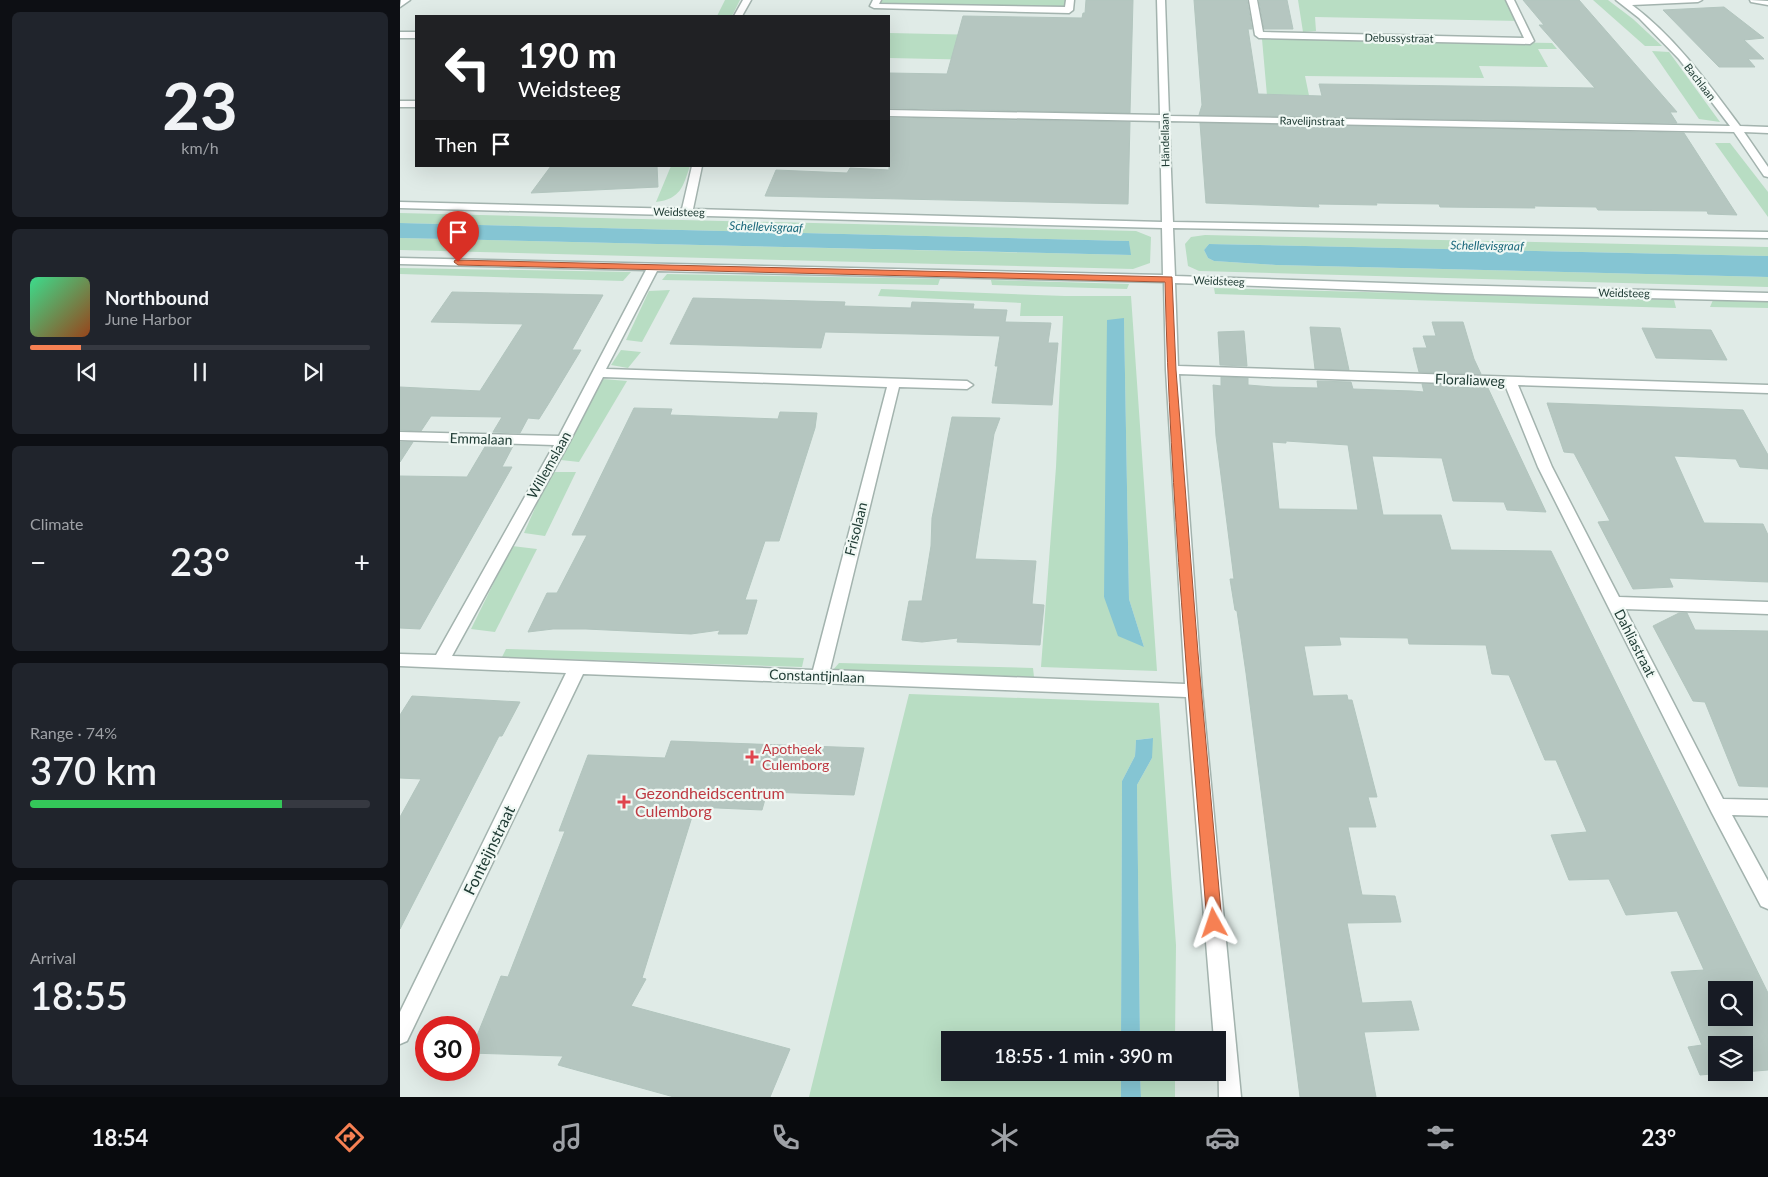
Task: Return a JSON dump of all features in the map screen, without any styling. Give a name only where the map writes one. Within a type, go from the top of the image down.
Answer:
[{"type":"street","points":[[400,5],[406,0]]},
{"type":"street","points":[[738,15],[746,0]]},
{"type":"street","points":[[877,0],[874,6],[1069,10],[1070,0]]},
{"type":"street","name":"Händellaan","points":[[1161,0],[1172,370],[1194,691],[1230,1097]]},
{"type":"street","name":"Debussystraat","points":[[1253,0],[1259,34],[1530,41],[1510,0]]},
{"type":"street","points":[[1622,1],[1698,0]]},
{"type":"street","points":[[1754,0],[1767,2]]},
{"type":"street","name":"Bachlaan","points":[[1622,1],[1647,21],[1695,74],[1768,174]]},
{"type":"street","points":[[400,35],[415,35]]},
{"type":"street","points":[[400,104],[415,104]]},
{"type":"street","name":"Ravelijnstraat","points":[[890,113],[1768,130]]},
{"type":"street","points":[[687,212],[698,167]]},
{"type":"street","name":"Weidsteeg","points":[[400,205],[1167,225],[1768,235]]},
{"type":"street","name":"Weidsteeg","points":[[400,261],[1169,279],[1768,297]]},
{"type":"street","name":"Willemslaan","points":[[441,662],[599,374],[653,267]]},
{"type":"street","name":"Floraliaweg","points":[[1172,370],[1768,389]]},
{"type":"street","points":[[599,374],[967,385]]},
{"type":"street","name":"Dahliastraat","points":[[1510,381],[1545,467],[1718,807],[1768,900]]},
{"type":"street","name":"Frisolaan","points":[[820,676],[894,383]]},
{"type":"street","name":"Emmalaan","points":[[400,436],[563,441]]},
{"type":"street","points":[[1615,603],[1768,608]]},
{"type":"street","name":"Constantijnlaan","points":[[400,660],[1194,691]]},
{"type":"street","name":"Fonteijnstraat","points":[[400,1034],[578,666]]},
{"type":"street","points":[[1718,807],[1768,808]]},
{"type":"green space","points":[[725,0],[740,0],[732,15],[718,15]]},
{"type":"green space","points":[[877,0],[1071,0],[1069,10],[874,6]]},
{"type":"green space","points":[[1298,0],[1510,0],[1520,21],[1315,17],[1316,31],[1303,32]]},
{"type":"green space","points":[[1593,0],[1608,0],[1633,19],[1662,46],[1645,46]]},
{"type":"green space","points":[[890,33],[1080,37],[1029,61],[890,58]]},
{"type":"green space","points":[[1262,39],[1552,43],[1557,49],[1538,49],[1548,67],[1479,66],[1484,78],[1305,76],[1312,110],[1268,107]]},
{"type":"green space","points":[[1652,51],[1669,52],[1720,122],[1699,119]]},
{"type":"green space","points":[[1715,143],[1730,143],[1768,192],[1768,217]]},
{"type":"green space","points":[[671,167],[690,167],[683,185],[676,195],[656,202]]},
{"type":"green space","points":[[400,213],[1136,231],[1151,237],[1150,263],[1133,269],[400,250],[400,238],[1130,255],[1129,241],[400,223]]},
{"type":"green space","points":[[1205,235],[1768,247],[1768,256],[1209,244],[1204,250],[1208,258],[1214,261],[1276,265],[1768,277],[1768,287],[1199,271],[1188,266],[1185,244],[1191,237]]},
{"type":"green space","points":[[400,268],[631,272],[623,281],[400,274]]},
{"type":"green space","points":[[667,274],[940,279],[938,285],[662,280]]},
{"type":"green space","points":[[991,280],[1129,284],[1127,289],[992,285]]},
{"type":"green space","points":[[1214,288],[1674,300],[1676,308],[1215,294]]},
{"type":"green space","points":[[881,289],[1065,296],[1131,296],[1157,671],[1041,667],[1056,467],[1063,316],[1020,316],[1021,303],[878,296]],"holes":[[[1124,318],[1129,599],[1144,647],[1104,597]]]},
{"type":"green space","points":[[670,290],[642,342],[626,340],[649,291]]},
{"type":"green space","points":[[1713,300],[1768,302],[1768,308],[1710,307]]},
{"type":"green space","points":[[621,350],[641,352],[628,368],[611,365]]},
{"type":"green space","points":[[603,379],[627,381],[579,462],[561,460]]},
{"type":"green space","points":[[551,472],[576,472],[545,536],[524,533]]},
{"type":"green space","points":[[512,546],[537,549],[495,632],[471,629]]},
{"type":"green space","points":[[506,649],[804,658],[802,667],[502,657]]},
{"type":"green space","points":[[839,663],[1033,668],[1034,677],[833,670]]},
{"type":"green space","points":[[909,694],[1159,703],[1176,945],[1175,1031],[1140,1031],[1137,785],[1152,758],[1152,738],[1136,740],[1135,756],[1122,781],[1121,1031],[941,1031],[941,1081],[1121,1081],[1121,1097],[809,1097]]},
{"type":"green space","points":[[1140,1081],[1175,1081],[1175,1097],[1141,1097]]},
{"type":"water","points":[[400,223],[1129,241],[1131,255],[400,238]]},
{"type":"water","points":[[1209,244],[1768,256],[1768,277],[1276,265],[1214,261],[1208,258],[1204,250]]},
{"type":"water","points":[[1124,318],[1129,599],[1144,647],[1118,636],[1104,597],[1107,320]]},
{"type":"water","points":[[1153,738],[1152,758],[1137,785],[1140,1031],[1121,1031],[1122,781],[1135,756],[1136,740]]},
{"type":"water","points":[[1121,1081],[1140,1081],[1141,1097],[1121,1097]]},
{"type":"building","points":[[1086,0],[1133,0],[1130,113],[890,108],[890,73],[947,74],[963,16],[1082,18],[1083,13],[1085,13]]},
{"type":"building","points":[[1194,0],[1247,0],[1252,29],[1248,29],[1258,94],[1322,96],[1319,84],[1595,88],[1539,25],[1544,25],[1523,0],[1579,0],[1677,112],[1670,112],[1677,123],[1199,115],[1202,105]]},
{"type":"building","points":[[1259,0],[1287,0],[1293,29],[1264,29]]},
{"type":"building","points":[[1724,7],[1764,38],[1744,40],[1764,59],[1748,59],[1755,67],[1719,67],[1663,10]]},
{"type":"building","points":[[890,118],[1130,122],[1128,204],[765,196],[776,170],[847,173],[850,168],[889,170]]},
{"type":"building","points":[[1200,123],[1684,133],[1737,215],[1708,214],[1707,211],[1598,210],[1596,207],[1440,207],[1439,204],[1376,203],[1377,205],[1318,204],[1319,207],[1206,203]]},
{"type":"building","points":[[550,167],[657,167],[658,187],[531,193]]},
{"type":"building","points":[[452,292],[603,295],[572,350],[581,350],[539,419],[528,418],[520,433],[493,432],[502,417],[431,416],[421,431],[400,430],[400,387],[480,391],[523,324],[431,322]]},
{"type":"building","points":[[693,298],[845,302],[844,306],[911,308],[912,302],[974,304],[973,309],[1007,310],[1005,322],[1051,323],[1048,343],[1058,343],[1052,405],[992,403],[998,366],[995,366],[1000,336],[825,332],[821,348],[670,344]]},
{"type":"building","points":[[1432,322],[1463,322],[1474,359],[1481,374],[1419,372],[1413,348],[1427,348],[1423,336],[1436,336]]},
{"type":"building","points":[[1310,327],[1340,328],[1349,370],[1315,369]]},
{"type":"building","points":[[1642,328],[1711,330],[1727,360],[1656,358]]},
{"type":"building","points":[[1244,331],[1247,366],[1220,365],[1218,332]]},
{"type":"building","points":[[1221,377],[1248,378],[1248,385],[1273,387],[1318,388],[1317,381],[1351,382],[1353,389],[1424,392],[1422,384],[1487,386],[1546,512],[1507,510],[1504,502],[1453,501],[1442,458],[1372,456],[1383,515],[1441,515],[1451,550],[1551,551],[1768,993],[1768,1070],[1753,1071],[1753,1036],[1708,1036],[1708,1074],[1700,1075],[1688,1047],[1702,1045],[1671,972],[1704,970],[1677,911],[1626,915],[1609,879],[1569,880],[1551,835],[1587,832],[1556,760],[1545,760],[1509,675],[1492,674],[1486,645],[1409,644],[1408,638],[1339,637],[1341,645],[1304,646],[1313,696],[1347,695],[1348,700],[1352,700],[1377,797],[1368,797],[1376,827],[1348,827],[1362,895],[1395,896],[1401,922],[1347,923],[1362,1003],[1411,1001],[1419,1030],[1364,1032],[1376,1097],[1300,1097],[1246,673],[1237,611],[1235,610],[1230,579],[1234,579],[1216,436],[1213,385],[1221,386]],"holes":[[[1286,441],[1348,445],[1358,510],[1279,509],[1272,442],[1286,443]]]},
{"type":"building","points":[[1547,403],[1743,410],[1768,455],[1768,469],[1740,467],[1736,459],[1674,456],[1704,523],[1763,524],[1768,535],[1768,582],[1669,578],[1673,587],[1633,589],[1598,522],[1610,521],[1574,453],[1564,452]]},
{"type":"building","points":[[634,408],[672,409],[670,415],[778,419],[780,412],[817,413],[815,428],[779,541],[765,541],[745,600],[757,600],[747,634],[718,634],[720,630],[691,634],[586,629],[553,629],[528,632],[547,593],[557,593],[587,535],[572,535]]},
{"type":"building","points":[[952,417],[1000,418],[994,434],[975,559],[1036,561],[1032,604],[1044,605],[1040,645],[957,642],[958,638],[922,642],[902,640],[909,601],[922,601],[931,546],[932,518]]},
{"type":"building","points":[[400,442],[413,442],[400,462]]},
{"type":"building","points":[[486,445],[513,446],[502,467],[512,467],[420,629],[400,628],[400,476],[467,477]]},
{"type":"building","points":[[1679,613],[1687,613],[1695,630],[1768,631],[1768,787],[1739,786],[1705,702],[1693,701],[1653,626]]},
{"type":"building","points":[[412,696],[520,702],[502,736],[499,736],[400,929],[400,817],[421,779],[400,778],[400,715]]},
{"type":"building","points":[[671,741],[864,748],[854,795],[767,792],[762,810],[695,807],[642,978],[646,979],[631,1006],[790,1049],[770,1097],[674,1097],[558,1065],[563,1056],[480,1053],[480,1028],[501,976],[508,977],[565,831],[559,831],[588,755],[665,758]]},
{"type":"place","name":"Apotheek Culemborg","points":[[752,757]]},
{"type":"place","name":"Gezondheidscentrum Culemborg","points":[[624,802]]},
{"type":"route","points":[[458,262],[1169,279],[1172,370],[1196,710],[1214,923]]},
{"type":"water label","name":"Schellevisgraaf","points":[[766,227]]},
{"type":"water label","name":"Schellevisgraaf","points":[[1487,246]]}]
